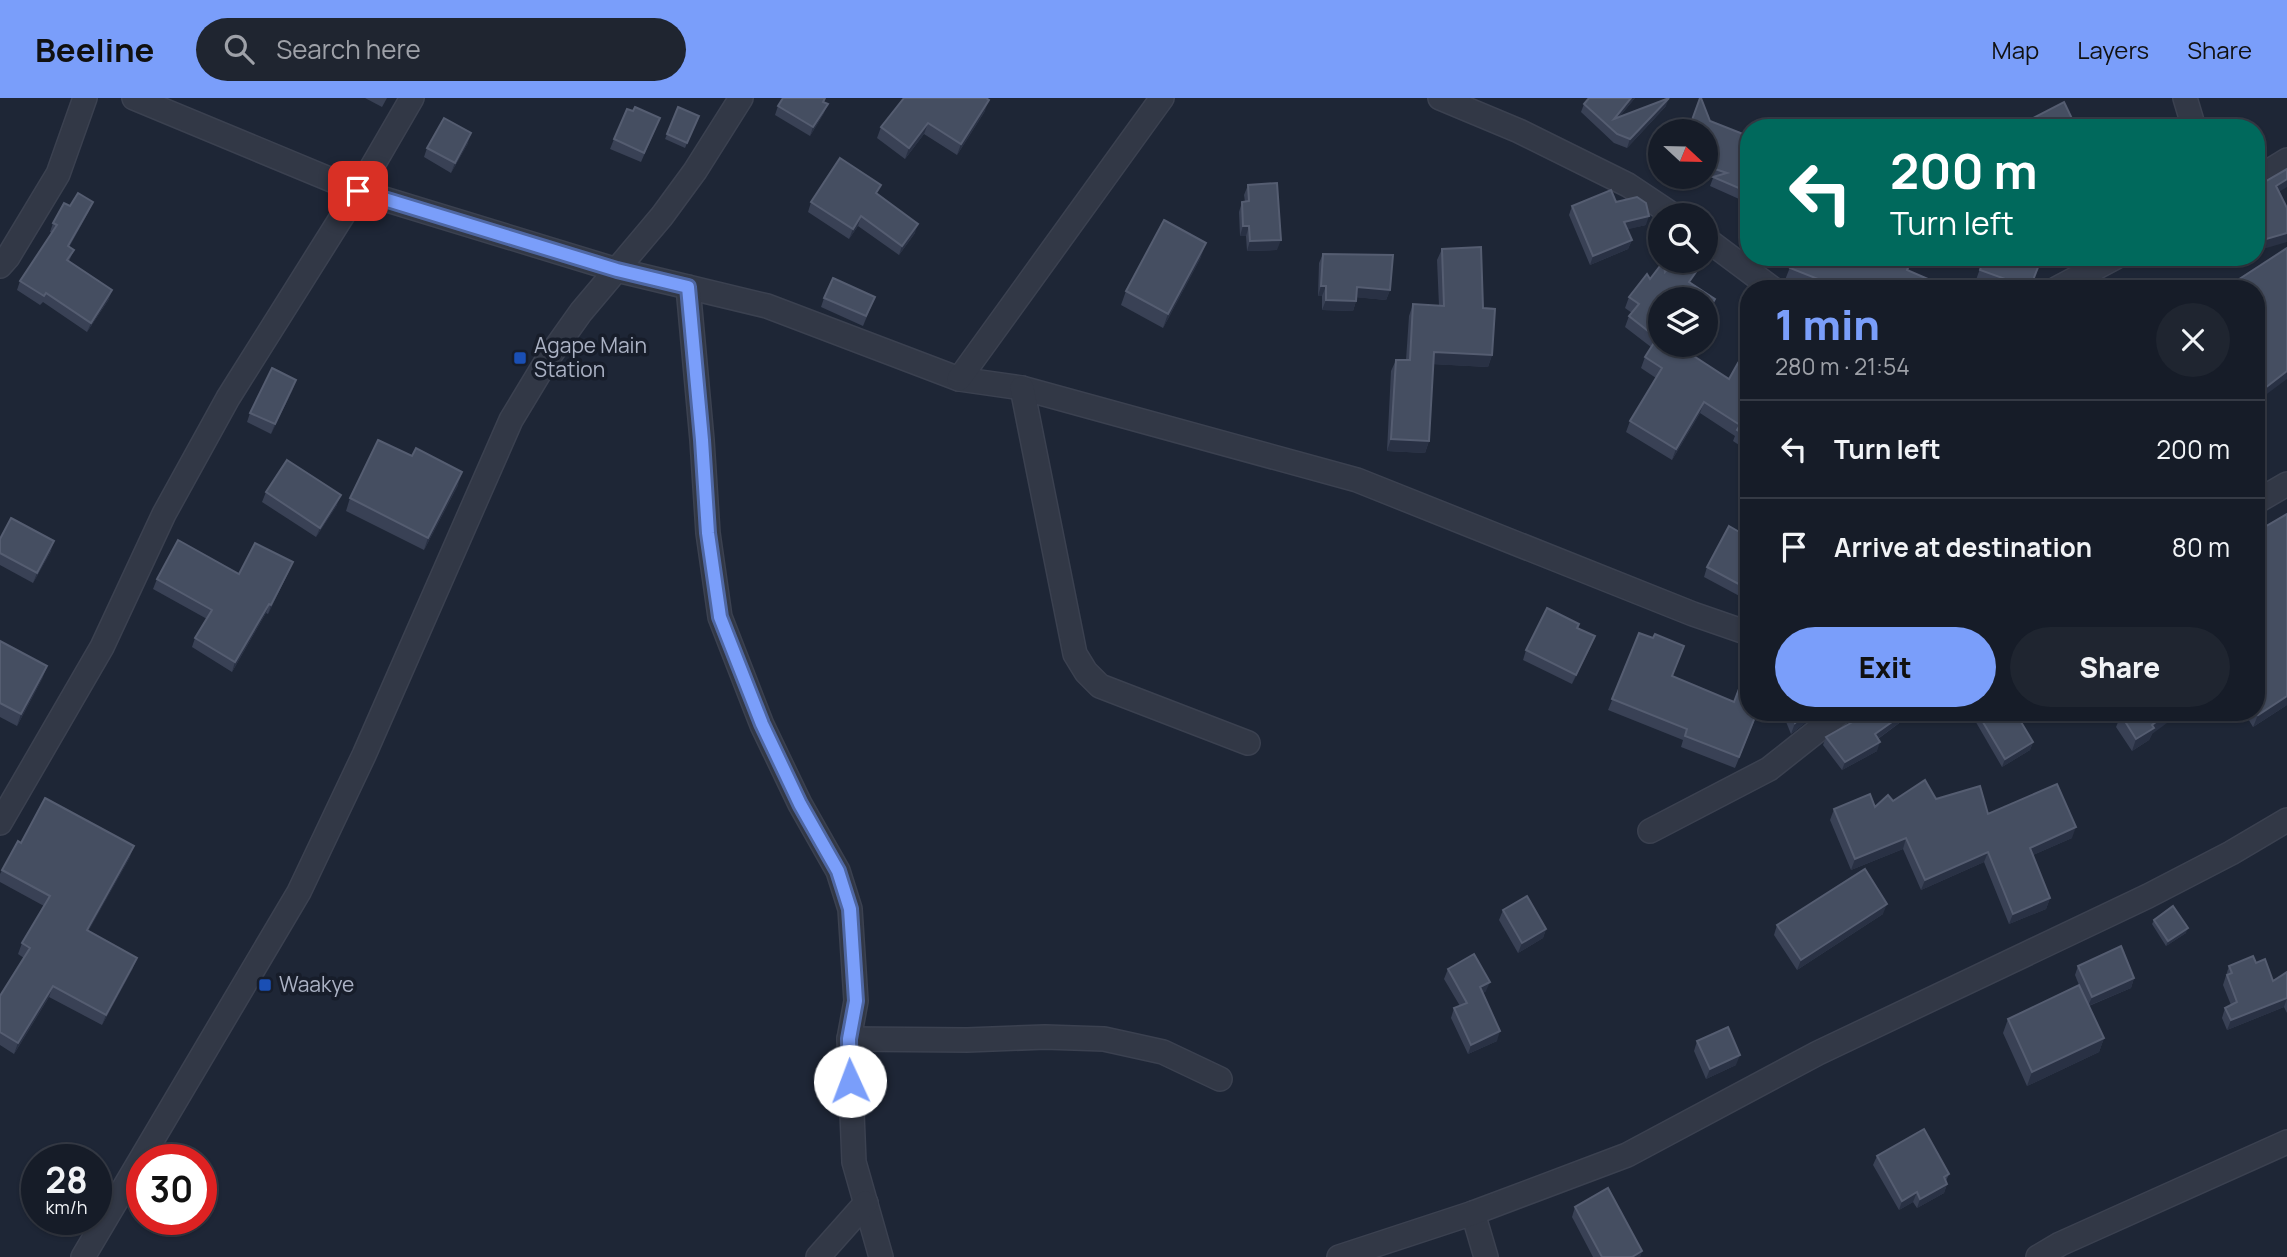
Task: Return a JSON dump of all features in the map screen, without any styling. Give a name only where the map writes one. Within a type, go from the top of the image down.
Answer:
[{"type":"street","points":[[0,266],[58,174],[85,98]]},
{"type":"street","points":[[134,98],[358,191],[617,270],[767,306],[959,379],[1022,388],[1357,480],[1740,630]]},
{"type":"street","points":[[0,823],[102,647],[164,514],[228,398],[358,191],[412,98]]},
{"type":"street","points":[[83,1257],[299,892],[364,755],[511,420],[549,357],[582,312],[662,216],[695,171],[741,98]]},
{"type":"street","points":[[959,379],[1162,98]]},
{"type":"street","points":[[1440,98],[1519,131],[1628,185],[1655,203]]},
{"type":"street","points":[[2185,98],[2191,119]]},
{"type":"street","points":[[2265,173],[2287,160]]},
{"type":"street","points":[[1718,248],[1740,264]]},
{"type":"street","points":[[1742,266],[1761,280]]},
{"type":"street","points":[[2073,280],[2099,266]]},
{"type":"street","points":[[688,287],[708,533],[720,617],[762,724],[800,804],[838,871],[850,909],[856,1001],[849,1039],[854,1161],[881,1257]]},
{"type":"street","points":[[1022,388],[1075,654],[1086,673],[1100,687],[1248,743]]},
{"type":"street","points":[[2265,497],[2287,484]]},
{"type":"street","points":[[1650,831],[1769,769],[1830,721]]},
{"type":"street","points":[[1339,1257],[1473,1213],[1627,1154],[1818,1054],[2148,896],[2287,820]]},
{"type":"street","points":[[849,1039],[1104,1039],[1163,1052],[1220,1079]]},
{"type":"street","points":[[2038,1257],[2060,1244],[2287,1142]]},
{"type":"street","points":[[818,1257],[866,1203]]},
{"type":"street","points":[[1473,1213],[1486,1257]]},
{"type":"building","points":[[783,98],[825,98],[823,102],[828,104],[813,127],[778,106]]},
{"type":"building","points":[[904,98],[989,100],[961,144],[928,123],[909,148],[881,127]]},
{"type":"building","points":[[1589,98],[1631,98],[1614,119],[1669,98],[1630,139],[1617,134],[1584,104]]},
{"type":"building","points":[[1700,98],[1709,119],[1692,119]]},
{"type":"building","points":[[2064,102],[2072,119],[2031,119]]},
{"type":"building","points":[[635,107],[660,118],[644,153],[614,139],[627,109],[633,111]]},
{"type":"building","points":[[678,107],[699,116],[687,143],[667,134]]},
{"type":"building","points":[[444,118],[471,133],[455,163],[427,148]]},
{"type":"building","points":[[1718,124],[1740,133],[1740,189],[1718,179],[1718,176],[1727,173],[1718,170]]},
{"type":"building","points":[[840,158],[881,185],[876,193],[918,224],[902,246],[861,216],[853,229],[811,202]]},
{"type":"building","points":[[2287,169],[2287,179],[2276,186],[2287,208],[2287,233],[2265,239],[2265,181]]},
{"type":"building","points":[[1277,183],[1281,240],[1250,241],[1249,226],[1243,226],[1242,202],[1249,201],[1248,185]]},
{"type":"building","points":[[1611,190],[1616,202],[1637,197],[1646,203],[1648,216],[1624,222],[1632,240],[1593,256],[1572,206]]},
{"type":"building","points":[[78,193],[93,202],[68,246],[74,250],[67,260],[112,290],[91,323],[46,293],[44,296],[20,281],[57,225],[53,223],[64,203],[70,206]]},
{"type":"building","points":[[1164,220],[1206,243],[1168,314],[1126,291]]},
{"type":"building","points":[[1481,247],[1483,308],[1495,309],[1492,355],[1434,352],[1429,441],[1391,439],[1396,360],[1410,360],[1413,304],[1444,306],[1442,249]]},
{"type":"building","points":[[2287,248],[2287,371],[2265,388],[2265,280],[2238,280],[2259,266],[2265,266],[2265,262]]},
{"type":"building","points":[[1323,254],[1393,255],[1390,290],[1357,287],[1356,301],[1326,300],[1326,286],[1321,286]]},
{"type":"building","points":[[1909,266],[1907,270],[1930,280],[1820,280],[1790,268]]},
{"type":"building","points":[[1981,266],[2039,266],[2033,280],[2008,280],[1980,270]]},
{"type":"building","points":[[1655,273],[1695,273],[1689,282],[1697,287],[1648,287],[1648,331],[1629,316],[1639,304],[1629,297],[1647,274],[1650,279]]},
{"type":"building","points":[[833,278],[875,297],[866,316],[824,298]]},
{"type":"building","points":[[1648,352],[1648,357],[1695,357],[1729,379],[1738,363],[1740,364],[1740,425],[1704,402],[1676,449],[1630,421],[1662,368],[1645,357]]},
{"type":"building","points":[[272,368],[296,380],[275,424],[250,413]]},
{"type":"building","points":[[378,440],[412,456],[416,448],[462,472],[428,538],[350,498]]},
{"type":"building","points":[[287,460],[341,495],[320,528],[266,492]]},
{"type":"building","points":[[2287,514],[2287,696],[2265,710],[2265,527]]},
{"type":"building","points":[[11,518],[54,541],[37,573],[0,553],[0,539]]},
{"type":"building","points":[[1729,526],[1740,532],[1740,585],[1707,567]]},
{"type":"building","points":[[178,540],[239,574],[255,543],[293,562],[271,605],[269,604],[235,662],[195,638],[212,610],[157,579]]},
{"type":"building","points":[[1547,608],[1579,624],[1577,628],[1595,636],[1576,675],[1526,650]]},
{"type":"building","points":[[1639,633],[1653,638],[1655,634],[1684,646],[1672,676],[1734,702],[1740,686],[1740,721],[1753,721],[1739,757],[1685,736],[1687,729],[1612,699]]},
{"type":"building","points":[[0,641],[47,666],[21,714],[0,703]]},
{"type":"building","points":[[1854,721],[1893,721],[1875,734],[1880,742],[1845,762],[1826,737]]},
{"type":"building","points":[[1982,721],[2020,721],[2033,742],[2005,759]]},
{"type":"building","points":[[2125,721],[2157,721],[2152,725],[2154,728],[2136,739]]},
{"type":"building","points":[[1925,780],[1936,799],[1980,786],[1988,814],[2057,784],[2076,827],[2030,848],[2050,898],[2013,914],[1988,852],[1925,880],[1906,838],[1855,859],[1834,809],[1870,794],[1875,807],[1888,795],[1893,801]]},
{"type":"building","points":[[45,798],[134,846],[87,930],[137,958],[106,1015],[53,986],[18,1043],[0,1032],[0,996],[30,948],[22,943],[50,896],[2,870],[18,841],[21,843]]},
{"type":"building","points":[[1865,869],[1887,904],[1801,960],[1777,925]]},
{"type":"building","points":[[1527,896],[1546,929],[1522,943],[1503,910]]},
{"type":"building","points":[[2173,906],[2188,928],[2168,941],[2154,920]]},
{"type":"building","points":[[2121,946],[2134,978],[2092,997],[2078,966]]},
{"type":"building","points":[[1474,954],[1490,982],[1480,987],[1500,1031],[1471,1045],[1454,1008],[1467,1003],[1448,969]]},
{"type":"building","points":[[2253,956],[2256,963],[2265,959],[2273,981],[2287,972],[2287,998],[2231,1020],[2225,1008],[2237,1002],[2227,975],[2232,973],[2229,966]]},
{"type":"building","points":[[2079,985],[2104,1038],[2032,1072],[2008,1019]]},
{"type":"building","points":[[1728,1027],[1740,1055],[1710,1069],[1697,1041]]},
{"type":"building","points":[[1924,1129],[1949,1174],[1944,1177],[1947,1184],[1920,1199],[1917,1192],[1902,1201],[1877,1156]]},
{"type":"building","points":[[1608,1188],[1642,1251],[1632,1257],[1602,1257],[1575,1207]]},
{"type":"place","name":"Agape Main Station","points":[[520,358]]},
{"type":"place","name":"Waakye","points":[[265,985]]},
{"type":"route","points":[[358,191],[617,270],[688,287],[708,533],[720,617],[762,724],[800,804],[838,871],[850,909],[856,1001],[849,1039],[850,1081]]}]
